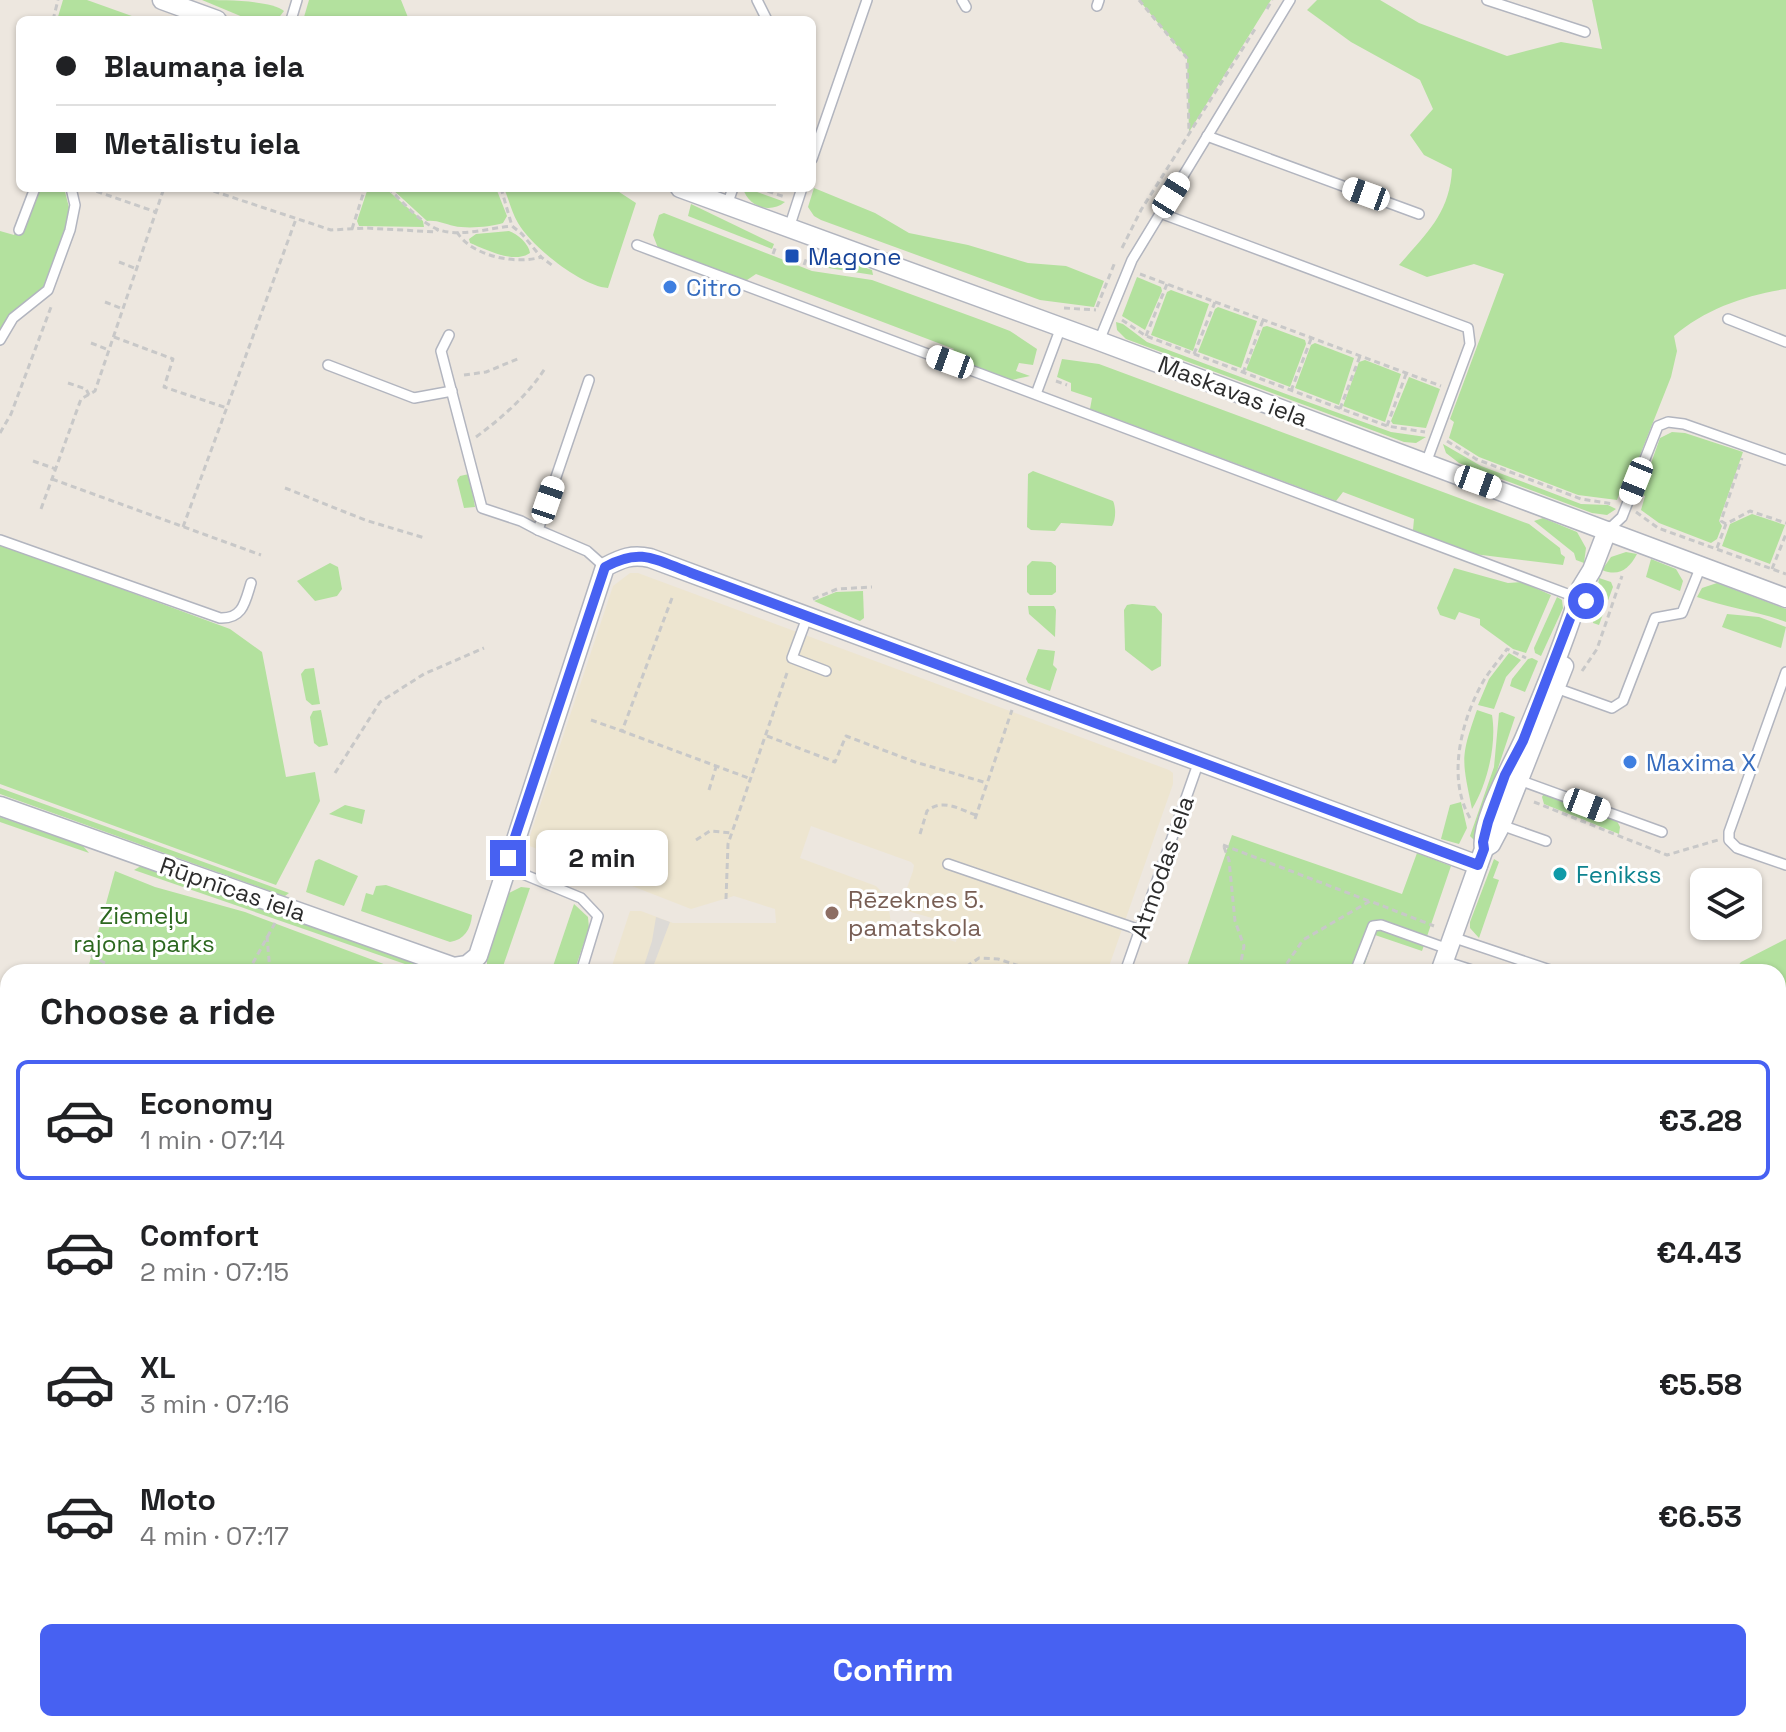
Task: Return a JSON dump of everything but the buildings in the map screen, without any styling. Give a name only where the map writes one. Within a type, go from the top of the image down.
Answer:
[{"type":"street","points":[[162,0],[206,16]]},
{"type":"street","name":"Maskavas iela","points":[[705,192],[730,196],[789,228],[1786,598]]},
{"type":"street","points":[[1481,857],[1501,825],[1523,741],[1559,689],[1582,600],[1607,531]]},
{"type":"street","points":[[472,964],[478,956],[605,567],[622,557],[635,555],[808,610],[1199,761],[1481,857]]},
{"type":"street","points":[[1446,955],[1481,857],[1488,822],[1513,777]]},
{"type":"street","name":"Rūpnīcas iela","points":[[0,806],[446,964]]},
{"type":"street","points":[[1087,1732],[1096,1732]]},
{"type":"lane","points":[[816,147],[867,0]]},
{"type":"lane","points":[[1099,341],[1132,260],[1290,0]]},
{"type":"lane","points":[[1487,0],[1585,32]]},
{"type":"lane","points":[[1207,136],[1419,214]]},
{"type":"lane","points":[[19,230],[33,192]]},
{"type":"lane","points":[[0,340],[13,318],[48,290],[70,230],[75,205],[72,192]]},
{"type":"lane","points":[[789,228],[801,192]]},
{"type":"lane","points":[[1160,213],[1468,328],[1470,344],[1426,463]]},
{"type":"lane","points":[[637,245],[1582,600]]},
{"type":"lane","points":[[1728,319],[1786,342]]},
{"type":"lane","points":[[1036,394],[1061,327]]},
{"type":"lane","points":[[449,335],[441,351],[482,508],[521,521],[587,551],[605,567]]},
{"type":"lane","points":[[328,365],[414,398],[452,391]]},
{"type":"lane","points":[[538,530],[589,380]]},
{"type":"lane","points":[[1607,531],[1622,517],[1658,426],[1668,422],[1684,424],[1786,460]]},
{"type":"lane","points":[[0,540],[220,618],[231,619],[241,612],[251,583]]},
{"type":"lane","points":[[1559,689],[1612,708],[1623,701],[1655,618],[1682,613],[1701,566]]},
{"type":"lane","points":[[808,610],[792,658],[826,671]]},
{"type":"lane","points":[[1786,672],[1729,832],[1729,840],[1737,848],[1786,865]]},
{"type":"lane","name":"Atmodas iela","points":[[1128,964],[1199,761]]},
{"type":"lane","points":[[1513,777],[1662,832]]},
{"type":"lane","points":[[1501,825],[1546,841]]},
{"type":"lane","points":[[507,862],[581,898],[598,916],[583,964]]},
{"type":"lane","points":[[948,864],[1140,930]]},
{"type":"lane","points":[[1358,964],[1373,926],[1381,925],[1446,955],[1504,964]]},
{"type":"path","points":[[1139,0],[1187,58],[1189,132]]},
{"type":"path","points":[[98,192],[156,212]]},
{"type":"path","points":[[41,509],[81,399],[95,391],[163,192]]},
{"type":"path","points":[[216,192],[331,230],[436,232],[438,229]]},
{"type":"path","points":[[352,229],[364,192]]},
{"type":"path","points":[[392,192],[429,226],[438,229],[457,232],[512,226]]},
{"type":"path","points":[[502,192],[512,226],[553,266]]},
{"type":"path","points":[[769,192],[797,202]]},
{"type":"path","points":[[183,527],[296,219]]},
{"type":"path","points":[[457,232],[469,245],[482,251],[513,260],[541,257]]},
{"type":"path","points":[[773,254],[776,246]]},
{"type":"path","points":[[804,265],[807,257]]},
{"type":"path","points":[[119,262],[137,269]]},
{"type":"path","points":[[1139,274],[1441,386]]},
{"type":"path","points":[[1146,336],[1167,284]]},
{"type":"path","points":[[105,302],[123,309]]},
{"type":"path","points":[[1194,354],[1215,302]]},
{"type":"path","points":[[0,433],[11,414],[51,307]]},
{"type":"path","points":[[1108,314],[1146,336],[1291,391],[1387,426],[1437,436]]},
{"type":"path","points":[[1243,373],[1263,320]]},
{"type":"path","points":[[114,337],[173,359],[164,387],[227,408]]},
{"type":"path","points":[[1291,391],[1311,339]]},
{"type":"path","points":[[91,343],[109,350]]},
{"type":"path","points":[[1340,409],[1360,356]]},
{"type":"path","points":[[464,375],[486,372],[520,358]]},
{"type":"path","points":[[466,445],[499,421],[535,384],[546,367]]},
{"type":"path","points":[[1387,426],[1407,373]]},
{"type":"path","points":[[68,383],[86,389],[89,395]]},
{"type":"path","points":[[1726,524],[1721,521],[1744,454]]},
{"type":"path","points":[[33,461],[56,469]]},
{"type":"path","points":[[52,479],[261,555]]},
{"type":"path","points":[[285,488],[365,520],[425,538]]},
{"type":"path","points":[[1717,548],[1726,524],[1750,511],[1786,523]]},
{"type":"path","points":[[1772,569],[1786,534]]},
{"type":"path","points":[[1559,689],[1581,672],[1597,649],[1622,576]]},
{"type":"path","points":[[808,610],[810,600],[837,589],[872,587]]},
{"type":"path","points":[[622,731],[672,598]]},
{"type":"path","points":[[335,773],[380,702],[424,674],[484,648]]},
{"type":"path","points":[[1473,819],[1468,816],[1457,765],[1473,706],[1485,679],[1507,649],[1526,658]]},
{"type":"path","points":[[726,899],[728,844],[792,658]]},
{"type":"path","points":[[920,834],[927,811],[939,804],[976,817],[1013,707]]},
{"type":"path","points":[[591,720],[751,779]]},
{"type":"path","points":[[767,736],[835,762],[846,736],[915,762],[987,783]]},
{"type":"path","points":[[709,790],[716,767]]},
{"type":"path","points":[[696,840],[710,831],[732,833]]},
{"type":"path","points":[[1241,964],[1244,946],[1235,921],[1229,860],[1223,845],[1434,926]]},
{"type":"path","points":[[1286,964],[1303,940],[1370,901]]},
{"type":"path","points":[[252,964],[275,923]]},
{"type":"path","points":[[267,936],[269,964]]},
{"type":"path","points":[[82,951],[107,964]]},
{"type":"path","points":[[970,964],[979,958],[1013,964]]},
{"type":"shaded area","points":[[630,573],[638,573],[1173,773],[1173,784],[1110,964],[613,964],[630,911],[641,911],[673,923],[776,923],[775,909],[734,896],[691,909],[527,845],[613,586]],"holes":[[[811,826],[914,865],[901,905],[904,910],[960,926],[956,942],[891,923],[887,897],[876,886],[800,858]]]},
{"type":"shaded area","points":[[656,917],[670,922],[654,964],[645,964]]},
{"type":"green space","points":[[63,0],[87,0],[132,16],[58,16]]},
{"type":"green space","points":[[202,0],[258,3],[284,11],[280,16],[240,16]]},
{"type":"green space","points":[[309,0],[401,0],[407,16],[304,16]]},
{"type":"green space","points":[[1139,0],[1271,0],[1189,132],[1187,58]]},
{"type":"green space","points":[[1317,0],[1380,0],[1419,23],[1507,56],[1561,42],[1602,49],[1592,0],[1786,0],[1786,289],[1727,305],[1699,318],[1674,336],[1677,351],[1671,377],[1627,488],[1622,486],[1617,500],[1578,495],[1479,457],[1449,438],[1454,422],[1450,419],[1504,274],[1474,264],[1427,277],[1399,265],[1435,222],[1447,198],[1452,169],[1424,155],[1410,135],[1433,109],[1420,80],[1351,42],[1307,10]]},
{"type":"green space","points":[[816,189],[875,213],[909,233],[968,245],[1028,263],[1066,266],[1104,281],[1094,307],[1040,300],[821,220],[808,207]]},
{"type":"green space","points":[[39,192],[65,192],[72,219],[48,290],[13,318],[0,340],[0,231],[14,235]]},
{"type":"green space","points":[[367,192],[390,192],[423,221],[424,227],[359,226],[357,221]]},
{"type":"green space","points":[[395,192],[498,192],[507,216],[503,223],[479,227],[427,221]]},
{"type":"green space","points":[[505,192],[619,192],[636,203],[608,288],[597,286],[558,264],[525,233]]},
{"type":"green space","points":[[745,192],[757,192],[785,202],[773,208],[760,207]]},
{"type":"green space","points":[[691,204],[774,244],[772,249],[688,216]]},
{"type":"green space","points":[[664,213],[812,271],[872,280],[1010,331],[1037,349],[1033,365],[1019,363],[1016,371],[1030,376],[1012,380],[944,356],[954,349],[756,274],[747,280],[740,279],[658,248],[653,235],[659,215]]},
{"type":"green space","points":[[509,231],[528,246],[530,253],[508,257],[470,243],[469,239],[476,234]]},
{"type":"green space","points":[[812,258],[858,265],[872,270],[873,275],[809,265],[807,263]]},
{"type":"green space","points":[[1137,277],[1161,287],[1162,291],[1145,330],[1122,316]]},
{"type":"green space","points":[[1171,290],[1209,304],[1193,351],[1151,335],[1167,292]]},
{"type":"green space","points":[[1218,307],[1257,321],[1241,368],[1198,352]]},
{"type":"green space","points":[[1116,322],[1147,342],[1286,394],[1391,432],[1426,437],[1416,443],[1404,442],[1126,339],[1117,330]]},
{"type":"green space","points":[[1263,327],[1305,340],[1290,387],[1246,370]]},
{"type":"green space","points":[[1315,343],[1354,358],[1339,405],[1295,388],[1311,345]]},
{"type":"green space","points":[[1062,359],[1099,364],[1529,524],[1560,548],[1565,557],[1563,565],[1474,554],[1413,530],[1414,519],[1343,492],[1336,501],[1090,409],[1092,398],[1071,391],[1071,383],[1057,377]]},
{"type":"green space","points":[[1365,360],[1401,374],[1385,422],[1343,406],[1359,362]]},
{"type":"green space","points":[[1409,377],[1440,389],[1426,428],[1393,424],[1391,421]]},
{"type":"green space","points":[[1672,432],[1685,433],[1743,452],[1719,521],[1722,526],[1717,539],[1711,543],[1659,523],[1641,510],[1645,496],[1640,494],[1660,438]]},
{"type":"green space","points":[[1443,444],[1481,466],[1581,504],[1608,505],[1616,509],[1607,515],[1592,513],[1459,463],[1446,453]]},
{"type":"green space","points":[[1033,471],[1113,501],[1115,514],[1112,526],[1061,523],[1055,531],[1031,530],[1027,527],[1028,474]]},
{"type":"green space","points":[[469,474],[475,507],[464,508],[457,480]]},
{"type":"green space","points":[[1752,514],[1785,525],[1770,564],[1722,546],[1730,524]]},
{"type":"green space","points":[[1543,518],[1577,532],[1586,548],[1584,563],[1576,560],[1574,553],[1534,521]]},
{"type":"green space","points":[[0,544],[230,629],[262,652],[286,777],[315,772],[320,801],[276,885],[0,784]]},
{"type":"green space","points":[[1626,552],[1637,554],[1627,568],[1614,573],[1602,570],[1611,557]]},
{"type":"green space","points":[[1651,559],[1676,569],[1683,581],[1680,591],[1646,577]]},
{"type":"green space","points":[[1032,561],[1051,562],[1056,566],[1056,592],[1052,595],[1030,595],[1027,592],[1027,566]]},
{"type":"green space","points":[[330,563],[338,567],[342,589],[337,596],[315,601],[297,581]]},
{"type":"green space","points":[[1454,568],[1508,583],[1522,582],[1551,595],[1526,653],[1513,649],[1480,625],[1480,619],[1459,612],[1455,620],[1440,615],[1437,608]]},
{"type":"green space","points":[[1599,578],[1611,582],[1613,587],[1599,625],[1593,623]]},
{"type":"green space","points":[[1717,583],[1786,609],[1786,622],[1697,597],[1702,588]]},
{"type":"green space","points":[[863,591],[864,618],[860,621],[814,601],[836,592]]},
{"type":"green space","points":[[1557,597],[1562,600],[1563,608],[1541,656],[1535,653],[1534,648]]},
{"type":"green space","points":[[1132,604],[1155,606],[1162,614],[1161,666],[1152,671],[1125,650],[1124,610]]},
{"type":"green space","points":[[1028,606],[1054,606],[1055,637],[1029,614]]},
{"type":"green space","points":[[1727,614],[1759,617],[1786,627],[1781,648],[1722,627]]},
{"type":"green space","points":[[1038,649],[1055,651],[1053,665],[1057,669],[1050,691],[1028,683],[1026,679]]},
{"type":"green space","points":[[1509,653],[1521,660],[1506,677],[1494,709],[1478,705],[1489,679]]},
{"type":"green space","points":[[1532,658],[1538,661],[1525,692],[1510,686],[1512,679]]},
{"type":"green space","points":[[314,668],[320,704],[312,705],[306,700],[301,674],[305,669]]},
{"type":"green space","points":[[321,710],[328,745],[319,747],[314,743],[310,717],[313,711]]},
{"type":"green space","points":[[1477,710],[1492,715],[1493,739],[1486,776],[1472,809],[1464,759]]},
{"type":"green space","points":[[1499,713],[1515,717],[1474,840],[1470,836],[1494,767]]},
{"type":"green space","points":[[0,788],[289,893],[281,895],[0,794]]},
{"type":"green space","points":[[1544,793],[1617,821],[1619,834],[1544,804]]},
{"type":"green space","points":[[1461,802],[1467,828],[1459,844],[1441,839],[1450,805]]},
{"type":"green space","points":[[345,805],[365,810],[362,824],[329,814]]},
{"type":"green space","points":[[0,817],[83,846],[89,853],[0,822]]},
{"type":"green space","points":[[1232,835],[1402,894],[1417,853],[1451,866],[1422,951],[1375,935],[1365,964],[1188,964]]},
{"type":"green space","points":[[319,859],[358,876],[344,906],[306,892],[315,861]]},
{"type":"green space","points":[[1494,859],[1499,862],[1493,878],[1499,880],[1479,938],[1470,928],[1470,922]]},
{"type":"green space","points":[[141,866],[417,964],[405,964],[134,870]]},
{"type":"green space","name":"Ziemeļu rajona parks","points":[[115,871],[155,887],[245,912],[384,964],[89,964]]},
{"type":"green space","points":[[386,885],[472,915],[468,929],[459,939],[450,942],[361,911],[366,893],[373,895],[376,886]]},
{"type":"green space","points":[[521,887],[530,888],[504,964],[487,964],[487,956],[509,893]]},
{"type":"green space","points":[[574,904],[588,917],[589,928],[577,964],[554,964]]},
{"type":"green space","points":[[1786,939],[1786,964],[1739,964]]},
{"type":"place","name":"Magone","points":[[792,256]]},
{"type":"place","name":"Citro","points":[[670,287]]},
{"type":"place","name":"Maxima X","points":[[1630,762]]},
{"type":"place","name":"Fenikss","points":[[1560,874]]},
{"type":"place","name":"Rēzeknes 5. pamatskola","points":[[832,913]]},
{"type":"route","points":[[508,858],[605,567],[622,557],[635,555],[650,558],[1478,865],[1488,822],[1505,775],[1523,741],[1578,598],[1586,601]]}]
